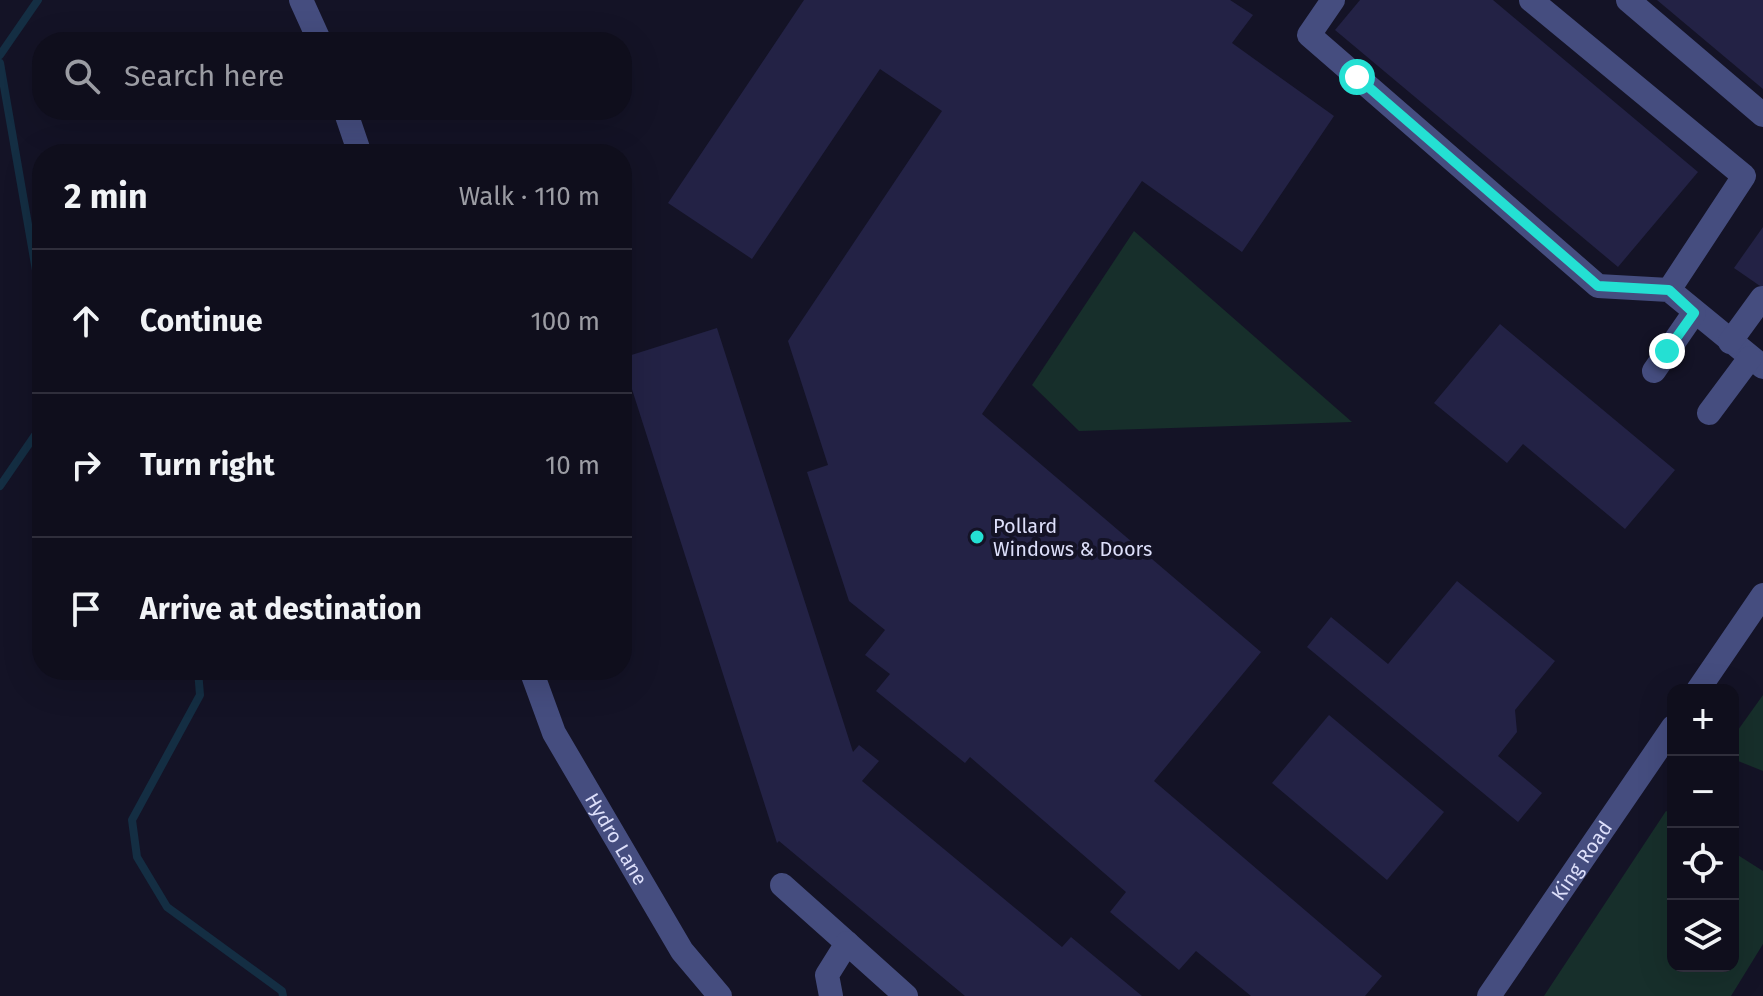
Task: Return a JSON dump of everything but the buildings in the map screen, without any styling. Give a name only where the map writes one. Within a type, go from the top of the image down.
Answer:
[{"type":"street","points":[[301,0],[315,32]]},
{"type":"street","points":[[1333,0],[1309,35],[1598,286],[1669,290],[1756,362],[1709,413]]},
{"type":"street","points":[[1531,0],[1744,176],[1669,290]]},
{"type":"street","points":[[1628,0],[1763,115]]},
{"type":"street","points":[[348,120],[357,144]]},
{"type":"street","points":[[1730,342],[1762,298]]},
{"type":"street","points":[[1654,371],[1694,313]]},
{"type":"street","points":[[1702,684],[1763,595]]},
{"type":"street","name":"Hydro Lane","points":[[535,680],[554,733],[682,951],[720,996]]},
{"type":"street","name":"King Road","points":[[1489,996],[1667,736]]},
{"type":"street","points":[[782,885],[906,996]]},
{"type":"street","points":[[831,996],[827,975],[847,943]]},
{"type":"green space","points":[[1134,231],[1352,422],[1079,431],[1032,385]]},
{"type":"green space","points":[[1763,695],[1763,771],[1739,761],[1739,729]]},
{"type":"green space","points":[[1666,811],[1667,972],[1739,972],[1739,856],[1763,871],[1763,944],[1731,996],[1544,996]]},
{"type":"waterway","points":[[0,55],[38,0]]},
{"type":"waterway","points":[[0,63],[32,247]]},
{"type":"waterway","points":[[0,486],[32,440]]},
{"type":"waterway","points":[[199,680],[200,695],[132,820],[137,857],[167,907],[282,991],[283,996]]},
{"type":"place","name":"Pollard Windows & Doors","points":[[977,537]]},
{"type":"route","points":[[1357,77],[1598,286],[1669,290],[1694,313],[1667,351]]}]
